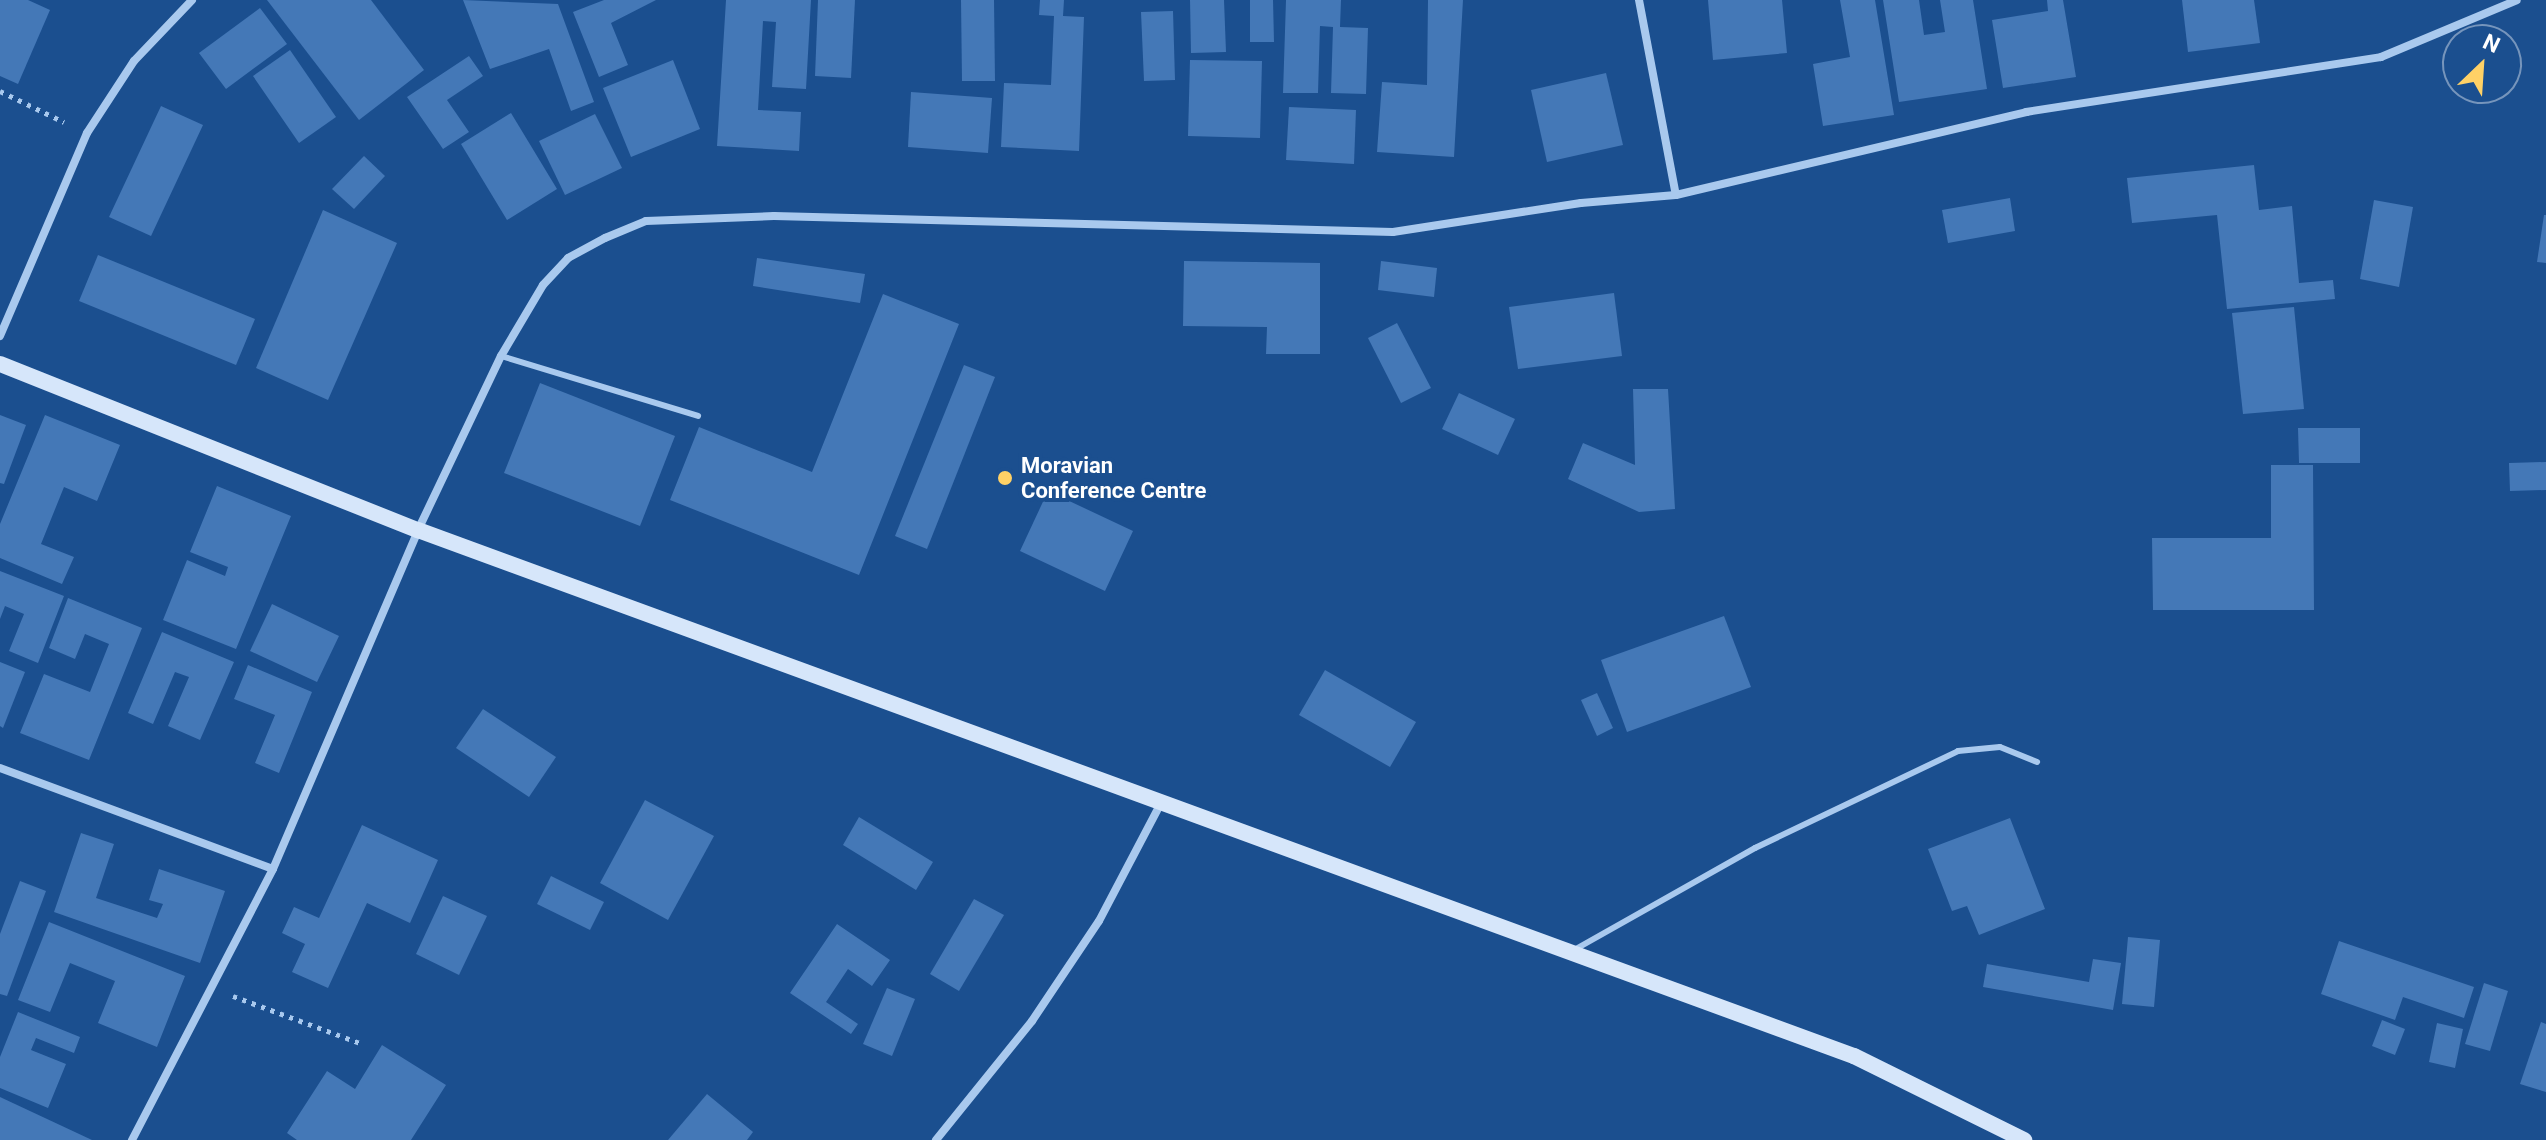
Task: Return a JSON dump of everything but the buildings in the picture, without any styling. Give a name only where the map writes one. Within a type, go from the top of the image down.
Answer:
[{"type":"street","points":[[0,336],[87,133],[134,61],[192,0]]},
{"type":"street","points":[[1639,0],[1676,195]]},
{"type":"street","points":[[132,1140],[273,869],[418,530],[501,356],[543,285],[568,258],[646,221],[774,216],[1393,232],[1581,203],[1676,195],[2026,112],[2381,57],[2517,0]]},
{"type":"street","points":[[0,364],[418,530],[1163,800],[1854,1056],[2024,1140]]},
{"type":"street","points":[[0,768],[273,869]]},
{"type":"street","points":[[936,1140],[1032,1021],[1099,921],[1163,800]]},
{"type":"lane","points":[[501,356],[698,416]]},
{"type":"lane","points":[[1571,952],[1755,848],[1958,751],[2000,747],[2037,762]]},
{"type":"path","points":[[0,91],[87,133]]},
{"type":"path","points":[[212,987],[276,1015],[326,1027],[363,1044]]},
{"type":"place","name":"Moravian Conference Centre","points":[[1005,478]]}]
